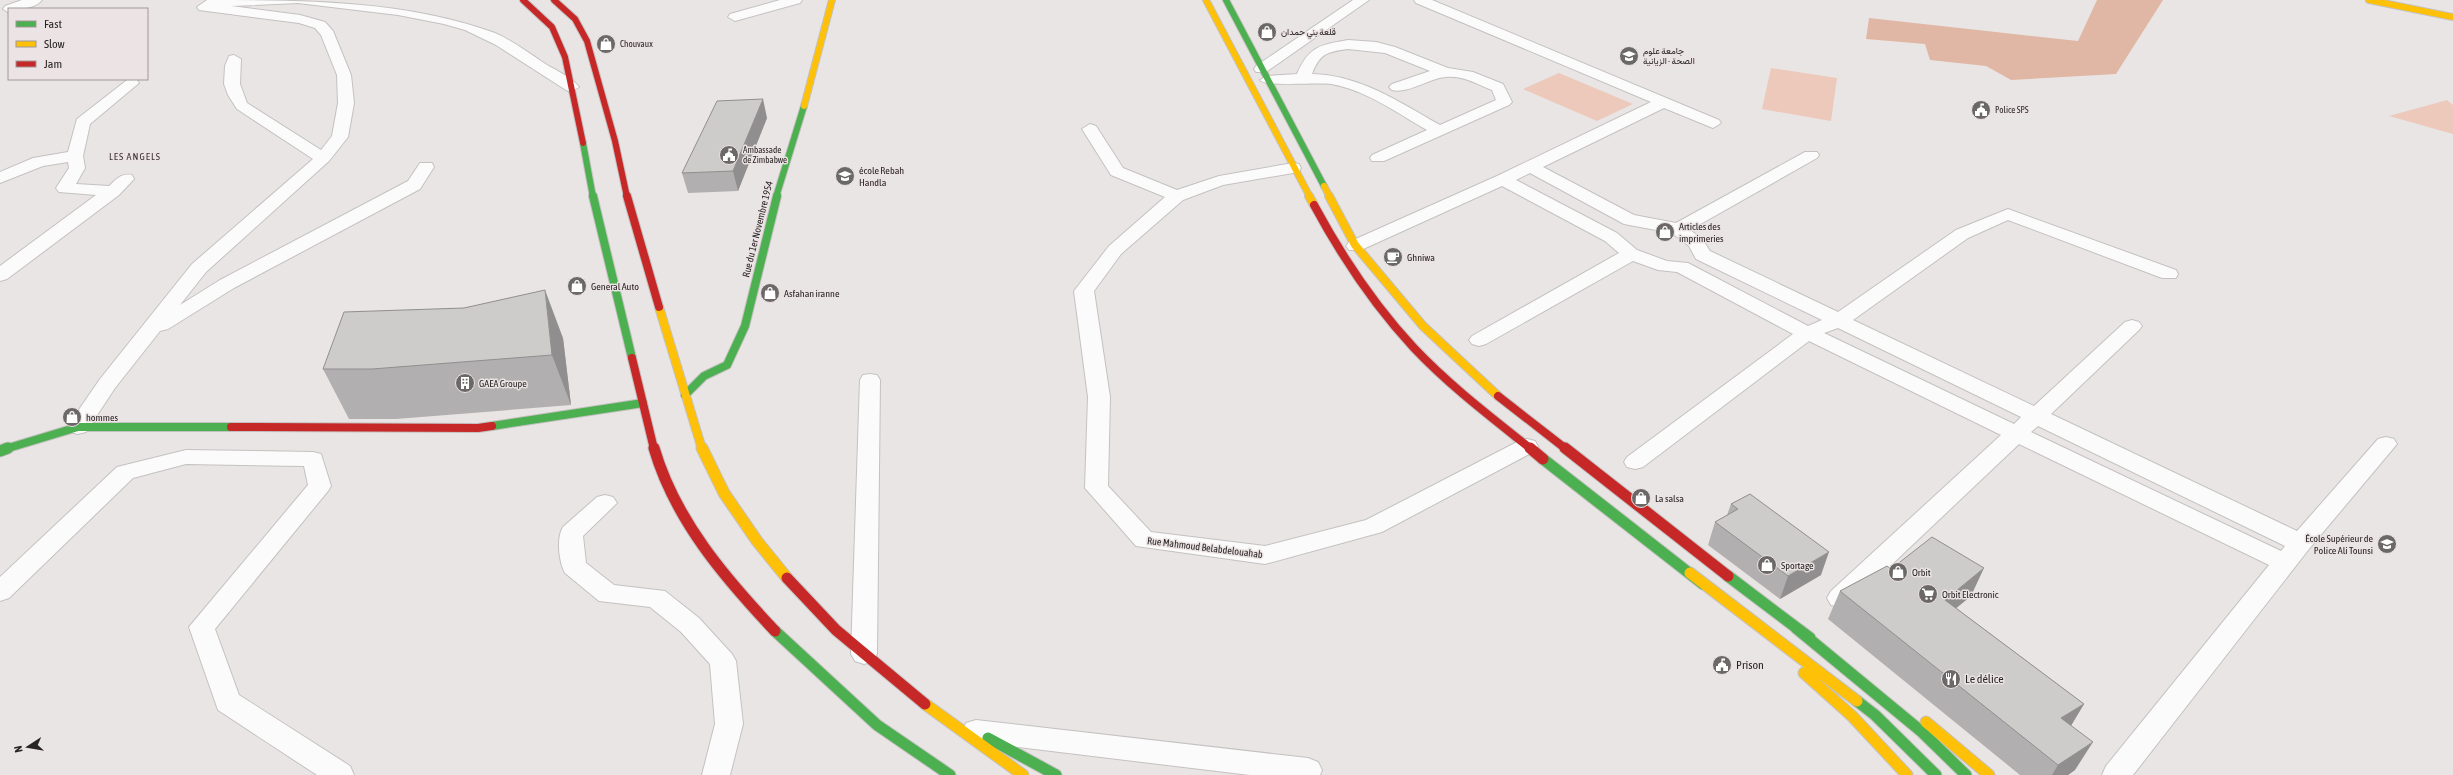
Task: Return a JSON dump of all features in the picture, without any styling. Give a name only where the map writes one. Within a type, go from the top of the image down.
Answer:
[{"type":"main road","points":[[523,0],[552,28],[561,44],[597,220],[660,468],[672,495],[697,536],[776,633],[936,775]]},
{"type":"main road","points":[[554,0],[575,19],[587,41],[615,141],[625,188],[698,441],[713,476],[735,511],[786,575],[835,628],[918,700],[1023,775]]},
{"type":"main road","name":"Rue du 1er Novembre 1954","points":[[685,395],[704,376],[727,365],[745,326],[775,201],[810,88],[832,0]]},
{"type":"main road","points":[[1206,0],[1338,251],[1384,314],[1416,350],[1453,385],[1589,497],[1690,572],[1875,715],[1936,775]]},
{"type":"main road","points":[[1226,0],[1356,246],[1423,326],[1495,394],[1609,485],[1796,628],[1940,732],[1989,775]]},
{"type":"main road","points":[[2369,0],[2453,17]]},
{"type":"main road","points":[[2396,0],[2453,11]]},
{"type":"main road","points":[[0,451],[78,427],[478,428],[643,403]]},
{"type":"main road","points":[[1690,572],[1852,716],[1907,775]]},
{"type":"main road","points":[[1796,628],[1922,732],[1966,775]]},
{"type":"main road","points":[[918,700],[1056,775]]},
{"type":"main road","points":[[882,728],[950,775]]},
{"type":"street","points":[[13,8],[35,0]]},
{"type":"street","points":[[78,427],[107,384],[198,268],[323,158],[340,137],[346,103],[344,75],[328,34],[320,25],[300,19],[204,7],[211,3],[295,0]]},
{"type":"street","points":[[300,0],[381,8],[464,24],[492,36],[571,87]]},
{"type":"street","points":[[735,17],[795,0]]},
{"type":"street","points":[[1264,74],[1362,0]]},
{"type":"street","points":[[1421,0],[1713,123]]},
{"type":"street","points":[[1303,78],[1312,58],[1320,51],[1341,45],[1362,44],[1392,50],[1443,71],[1465,72],[1498,87],[1504,102],[1438,130],[1378,158]]},
{"type":"street","points":[[234,59],[230,78],[235,97],[242,106],[323,158]]},
{"type":"street","points":[[1397,87],[1443,71]]},
{"type":"street","points":[[1264,74],[1333,80],[1352,85],[1377,96],[1438,130]]},
{"type":"street","points":[[0,275],[120,185],[65,188],[77,168],[75,156],[83,122],[132,82]]},
{"type":"street","points":[[1356,246],[1503,180],[1529,166],[1664,102]]},
{"type":"street","points":[[1090,129],[1117,170],[1177,196]]},
{"type":"street","points":[[1678,229],[1811,155]]},
{"type":"street","points":[[0,178],[39,162],[75,156]]},
{"type":"street","points":[[1529,166],[1630,220],[1662,224],[1678,229],[1696,243],[1703,255],[2300,543]]},
{"type":"street","points":[[147,333],[227,284],[414,184],[426,167]]},
{"type":"street","name":"Rue Mahmoud Belabdelouahab","points":[[1293,168],[1219,181],[1177,196],[1115,250],[1084,291],[1099,397],[1096,488],[1144,540],[1265,554],[1374,526],[1527,446]]},
{"type":"street","points":[[1503,180],[1611,237],[1631,254],[1665,266],[1681,267],[1807,333],[2285,563]]},
{"type":"street","points":[[1635,462],[1807,333],[1838,321],[1962,234],[2008,214],[2169,274]]},
{"type":"street","points":[[1480,340],[1631,254]]},
{"type":"street","points":[[1681,267],[1703,255]]},
{"type":"street","points":[[1840,598],[2018,434],[2132,326]]},
{"type":"street","points":[[864,654],[870,380]]},
{"type":"street","points":[[2116,775],[2300,543],[2386,444]]},
{"type":"street","points":[[0,592],[125,472],[186,457],[313,459],[320,486],[202,627],[228,702],[340,775]]},
{"type":"street","points":[[605,503],[571,533],[574,568],[608,594],[656,598],[690,625],[723,661],[729,724],[716,775]]},
{"type":"street","points":[[976,731],[1308,770]]},
{"type":"shaded area","points":[[2097,0],[2163,0],[2116,74],[2011,80],[1986,66],[1930,60],[1925,44],[1866,39],[1869,18],[2078,41]]},
{"type":"shaded area","points":[[1771,68],[1837,78],[1831,121],[1762,109]]},
{"type":"shaded area","points":[[1559,73],[1633,104],[1597,121],[1523,89]]},
{"type":"shaded area","points":[[2447,100],[2453,105],[2453,134],[2389,116]]},
{"type":"building","points":[[763,99],[733,171],[682,173],[717,101]]},
{"type":"building","points":[[545,290],[552,355],[372,369],[323,369],[344,312],[464,308]]},
{"type":"building","points":[[1750,494],[1829,552],[1788,576],[1715,522],[1738,509],[1731,504]]},
{"type":"building","points":[[1932,537],[1984,568],[1945,600],[2084,704],[2061,718],[2093,742],[2058,765],[1840,591],[1887,566],[1891,569]]},
{"type":"traffic: fast","points":[[1226,0],[1324,186]]},
{"type":"traffic: fast","points":[[685,395],[704,376],[727,365],[745,326],[775,201],[804,106]]},
{"type":"traffic: fast","points":[[583,143],[597,220],[632,358]]},
{"type":"traffic: fast","points":[[492,426],[643,403]]},
{"type":"traffic: fast","points":[[0,451],[78,427],[231,427]]},
{"type":"traffic: fast","points":[[1543,459],[1703,584]]},
{"type":"traffic: fast","points":[[1728,576],[1810,638]]},
{"type":"traffic: fast","points":[[1796,628],[1922,732],[1966,775]]},
{"type":"traffic: fast","points":[[775,631],[877,725],[950,775]]},
{"type":"traffic: fast","points":[[1857,701],[1875,715],[1936,775]]},
{"type":"traffic: fast","points":[[988,738],[1056,775]]},
{"type":"traffic: slow","points":[[804,106],[832,0]]},
{"type":"traffic: slow","points":[[1206,0],[1314,205]]},
{"type":"traffic: slow","points":[[2369,0],[2453,17]]},
{"type":"traffic: slow","points":[[1324,186],[1355,245],[1423,326],[1498,396]]},
{"type":"traffic: slow","points":[[659,307],[698,441],[724,493],[757,541],[787,578]]},
{"type":"traffic: slow","points":[[1690,573],[1857,701]]},
{"type":"traffic: slow","points":[[1804,673],[1852,716],[1907,775]]},
{"type":"traffic: slow","points":[[925,704],[1023,775]]},
{"type":"traffic: slow","points":[[1926,722],[1989,775]]},
{"type":"traffic: jam","points":[[523,0],[552,27],[565,57],[583,143]]},
{"type":"traffic: jam","points":[[554,0],[575,19],[587,41],[615,141],[625,188],[659,307]]},
{"type":"traffic: jam","points":[[1314,205],[1347,263],[1372,299],[1400,333],[1445,379],[1543,459]]},
{"type":"traffic: jam","points":[[632,358],[652,440],[668,488],[680,510],[709,554],[743,596],[775,631]]},
{"type":"traffic: jam","points":[[1498,396],[1728,576]]},
{"type":"traffic: jam","points":[[231,427],[478,428],[492,426]]},
{"type":"traffic: jam","points":[[787,578],[836,630],[925,704]]},
{"type":"place","name":"قلعة بني حمدان","points":[[1267,32]]},
{"type":"place","name":"Chouvaux","points":[[606,44]]},
{"type":"place","name":"جامعة علوم الصحة - الزيانية","points":[[1629,56]]},
{"type":"place","name":"Police SPS","points":[[1981,110]]},
{"type":"place","name":"Ambassade de Zimbabwe","points":[[729,155]]},
{"type":"place","name":"école Rebah Handla","points":[[845,176]]},
{"type":"place","name":"Articles des imprimeries","points":[[1665,232]]},
{"type":"place","name":"Ghniwa","points":[[1393,257]]},
{"type":"place","name":"General Auto","points":[[577,286]]},
{"type":"place","name":"Asfahan iranne","points":[[770,293]]},
{"type":"place","name":"GAEA Groupe","points":[[465,383]]},
{"type":"place","name":"hommes","points":[[72,417]]},
{"type":"place","name":"La salsa","points":[[1641,498]]},
{"type":"place","name":"École Supérieur de Police Ali Tounsi","points":[[2387,544]]},
{"type":"place","name":"Sportage","points":[[1767,565]]},
{"type":"place","name":"Orbit","points":[[1898,572]]},
{"type":"place","name":"Orbit Electronic","points":[[1928,594]]},
{"type":"place","name":"Prison","points":[[1722,665]]},
{"type":"place","name":"Le délice","points":[[1951,679]]},
{"type":"district","name":"LES ANGELS","points":[[135,156]]}]
